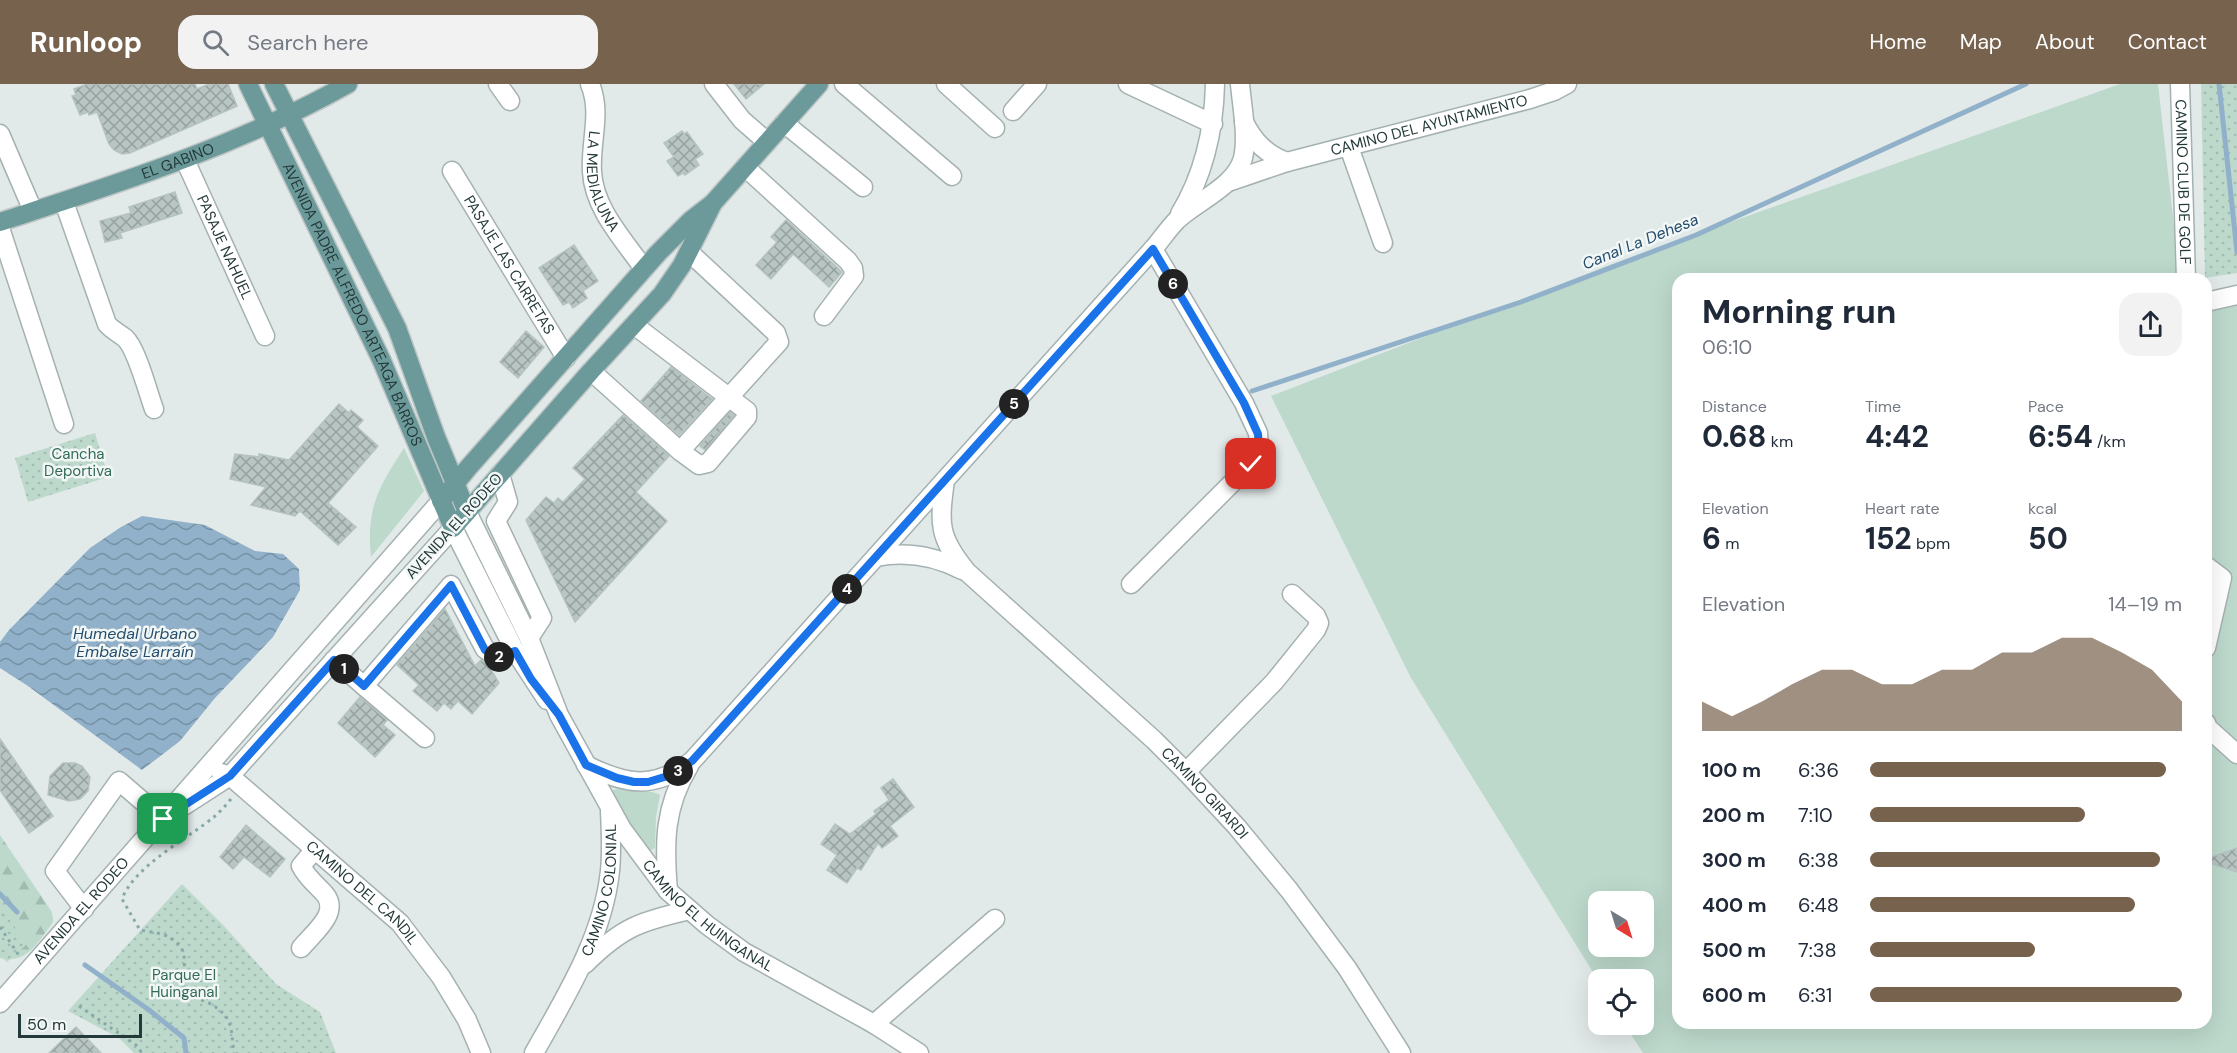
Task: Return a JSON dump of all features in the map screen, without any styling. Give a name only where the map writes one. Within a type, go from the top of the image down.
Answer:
[{"type":"main road","name":"AVENIDA PADRE ALFREDO ARTEAGA BARROS","points":[[248,84],[381,359],[453,528]]},
{"type":"main road","name":"AVENIDA PADRE ALFREDO ARTEAGA BARROS","points":[[274,84],[397,328],[454,484],[467,512]]},
{"type":"main road","name":"EL GABINO","points":[[0,222],[185,160],[269,125],[348,84]]},
{"type":"main road","name":"AVENIDA EL RODEO","points":[[441,501],[670,240],[713,203],[819,84]]},
{"type":"main road","name":"AVENIDA EL RODEO","points":[[453,528],[674,278],[713,203]]},
{"type":"street","points":[[498,84],[510,101]]},
{"type":"street","name":"LA MEDIALUNA","points":[[590,84],[596,108],[592,162],[595,191],[608,217],[644,269]]},
{"type":"street","points":[[714,84],[742,120],[767,142]]},
{"type":"street","points":[[844,84],[952,176]]},
{"type":"street","points":[[946,84],[995,128]]},
{"type":"street","points":[[1013,111],[1037,84]]},
{"type":"street","points":[[1128,84],[1213,124]]},
{"type":"street","points":[[668,891],[664,853],[670,808],[680,780],[692,761],[1175,222],[1188,201],[1197,179],[1213,124],[1215,84]]},
{"type":"street","points":[[1231,181],[1240,169],[1243,158],[1240,84]]},
{"type":"street","name":"CAMINO DEL AYUNTAMIENTO","points":[[1175,222],[1195,204],[1231,181],[1256,171],[1530,99],[1567,84]]},
{"type":"street","name":"CAMINO CLUB DE GOLF","points":[[2180,84],[2186,273]]},
{"type":"street","points":[[1243,119],[1250,134],[1261,148],[1287,162]]},
{"type":"street","points":[[784,123],[863,187]]},
{"type":"street","points":[[0,134],[33,211]]},
{"type":"street","points":[[1349,147],[1383,243]]},
{"type":"street","name":"PASAJE NAHUEL","points":[[185,160],[265,336]]},
{"type":"street","points":[[745,167],[854,268],[854,276],[824,316]]},
{"type":"street","name":"PASAJE LAS CARRETAS","points":[[452,171],[566,358]]},
{"type":"street","points":[[64,202],[107,324],[114,332],[125,338],[133,350],[154,409]]},
{"type":"street","points":[[0,228],[64,424]]},
{"type":"street","points":[[1131,584],[1251,464],[1259,448],[1258,434],[1244,403],[1153,249]]},
{"type":"street","points":[[680,451],[779,342],[779,337],[689,252]]},
{"type":"street","points":[[2212,301],[2237,295]]},
{"type":"street","points":[[591,371],[680,451],[699,465],[708,463],[747,417],[747,411],[634,325]]},
{"type":"street","points":[[500,474],[508,502],[496,521],[542,618],[529,638]]},
{"type":"street","name":"CAMINO GIRARDI","points":[[945,480],[941,504],[941,526],[943,536],[954,556],[967,572],[1110,700],[1186,772],[1237,827],[1300,904],[1347,968],[1401,1053]]},
{"type":"street","name":"AVENIDA EL RODEO","points":[[0,1003],[441,501]]},
{"type":"street","name":"CAMINO EL HUINGANAL","points":[[467,512],[529,638],[559,715],[609,808],[636,850],[668,891],[744,952],[920,1053]]},
{"type":"street","name":"AVENIDA EL RODEO","points":[[163,819],[237,782],[334,660],[453,528]]},
{"type":"street","name":"CAMINO EL HUINGANAL","points":[[453,528],[515,651],[531,679],[559,715]]},
{"type":"street","name":"CAMINO GIRARDI","points":[[876,557],[915,555],[941,560],[967,572]]},
{"type":"street","points":[[496,570],[514,560]]},
{"type":"street","points":[[2212,570],[2222,578],[2212,622]]},
{"type":"street","points":[[364,686],[451,585],[485,650],[498,657],[515,651]]},
{"type":"street","points":[[1186,772],[1274,682],[1316,630],[1319,623],[1316,616],[1292,594]]},
{"type":"street","points":[[334,660],[425,738]]},
{"type":"street","points":[[2212,730],[2237,754]]},
{"type":"street","points":[[586,765],[617,778],[648,782],[671,775],[692,761]]},
{"type":"street","name":"CAMINO DEL CANDIL","points":[[206,767],[237,782],[400,923],[441,977],[467,1020],[481,1053]]},
{"type":"street","points":[[84,909],[55,871],[119,781],[163,819]]},
{"type":"street","points":[[648,782],[663,787],[669,796],[670,808]]},
{"type":"street","name":"CAMINO COLONIAL","points":[[534,1053],[580,969],[605,897],[612,847],[609,808]]},
{"type":"street","points":[[301,948],[327,918],[331,908],[330,898],[305,874],[301,866],[315,849]]},
{"type":"street","points":[[605,897],[610,918],[618,925],[628,928]]},
{"type":"street","name":"CAMINO COLONIAL","points":[[580,969],[605,944],[628,928],[654,918],[690,910]]},
{"type":"street","points":[[873,1024],[995,919]]},
{"type":"path","points":[[234,1053],[234,1036],[224,1015],[216,1007],[190,994],[185,984],[185,959],[182,948],[172,939],[140,930],[122,899],[125,889],[162,854],[214,816],[237,782]]},
{"type":"path","points":[[0,927],[30,970]]},
{"type":"path","points":[[79,1006],[136,1045],[142,1053]]},
{"type":"green space","points":[[2120,84],[2158,84],[2179,273],[1672,273],[1672,1029],[2212,1029],[2212,303],[2237,298],[2237,1053],[1643,1053],[1631,1035],[1654,1035],[1654,969],[1591,969],[1411,678],[1271,396],[1615,263]]},
{"type":"green space","points":[[2201,84],[2237,84],[2237,273],[2212,277],[2212,273],[2205,273]]},
{"type":"green space","name":"Cancha Deportiva","points":[[95,433],[108,477],[28,502],[15,458]]},
{"type":"green space","points":[[404,448],[424,491],[371,557],[372,512],[387,475]]},
{"type":"green space","points":[[613,790],[652,792],[660,795],[656,817],[655,848],[652,850],[629,823],[612,793]]},
{"type":"green space","points":[[0,835],[52,912],[53,922],[31,950],[18,958],[9,959],[0,958]]},
{"type":"green space","name":"Parque El Huinganal","points":[[182,884],[225,927],[276,984],[320,1012],[336,1053],[134,1053],[119,1038],[68,1011]]},
{"type":"green space","points":[[0,906],[27,944],[7,962],[0,955]]},
{"type":"water","name":"Humedal Urbano Embalse Larraín","points":[[142,516],[205,525],[255,551],[283,554],[299,569],[300,590],[273,637],[215,698],[180,741],[142,770],[0,668],[0,642],[90,548]]},
{"type":"building","points":[[87,84],[195,84],[197,89],[209,84],[228,84],[237,106],[130,153],[122,154],[109,144],[97,112],[80,115],[72,96],[76,95],[74,89]]},
{"type":"building","points":[[734,84],[764,84],[746,99]]},
{"type":"building","points":[[682,131],[684,134],[687,132],[703,154],[695,159],[699,165],[685,175],[683,173],[678,176],[667,161],[674,157],[664,143]]},
{"type":"building","points":[[175,192],[182,213],[120,233],[122,238],[105,242],[100,221],[131,213],[129,207]]},
{"type":"building","points":[[786,220],[842,272],[829,287],[793,254],[771,279],[756,265],[777,242],[771,237]]},
{"type":"building","points":[[574,245],[598,281],[583,291],[587,298],[573,308],[569,302],[563,305],[539,268]]},
{"type":"building","points":[[526,331],[544,347],[518,378],[500,362]]},
{"type":"building","points":[[671,367],[712,399],[679,435],[641,401]]},
{"type":"building","points":[[339,404],[349,413],[351,410],[363,420],[357,427],[378,446],[328,503],[356,527],[338,545],[300,511],[295,516],[251,505],[266,487],[230,479],[235,454],[259,457],[259,454],[289,460]]},
{"type":"building","points":[[730,412],[734,415],[705,450],[700,446]]},
{"type":"building","points":[[623,415],[669,456],[636,492],[667,521],[575,622],[526,520],[546,497],[554,503],[558,498],[563,502],[585,479],[573,468]]},
{"type":"building","points":[[445,609],[475,666],[481,660],[487,663],[499,683],[472,714],[458,701],[451,709],[444,703],[437,711],[413,691],[419,685],[397,665]]},
{"type":"building","points":[[360,697],[387,720],[383,725],[395,735],[375,757],[338,723]]},
{"type":"building","points":[[0,739],[53,816],[29,833],[0,790]]},
{"type":"building","points":[[63,763],[75,763],[82,766],[90,777],[88,791],[80,799],[69,801],[48,795],[50,776]]},
{"type":"building","points":[[893,779],[914,807],[890,826],[898,836],[882,848],[878,843],[861,870],[857,868],[847,883],[827,870],[837,855],[821,844],[835,824],[850,834],[876,814],[874,811],[889,800],[881,788]]},
{"type":"building","points":[[246,825],[285,859],[270,877],[244,857],[233,869],[220,857]]},
{"type":"building","points":[[2237,848],[2237,872],[2212,864],[2212,857]]},
{"type":"building","points":[[76,1027],[101,1053],[49,1053]]},
{"type":"waterway","name":"Canal La Dehesa","points":[[1252,391],[1521,302],[1696,235],[2026,84]]},
{"type":"waterway","points":[[2219,84],[2237,252]]},
{"type":"waterway","points":[[0,894],[17,912]]},
{"type":"waterway","points":[[85,965],[184,1038],[186,1053]]},
{"type":"route","points":[[163,819],[230,776],[334,660],[364,686],[451,585],[485,650],[498,657],[515,651],[531,679],[559,715],[586,765],[608,775],[634,782],[656,780],[680,770],[692,761],[1153,249],[1207,344],[1244,403],[1258,434],[1259,448],[1251,464]]}]
